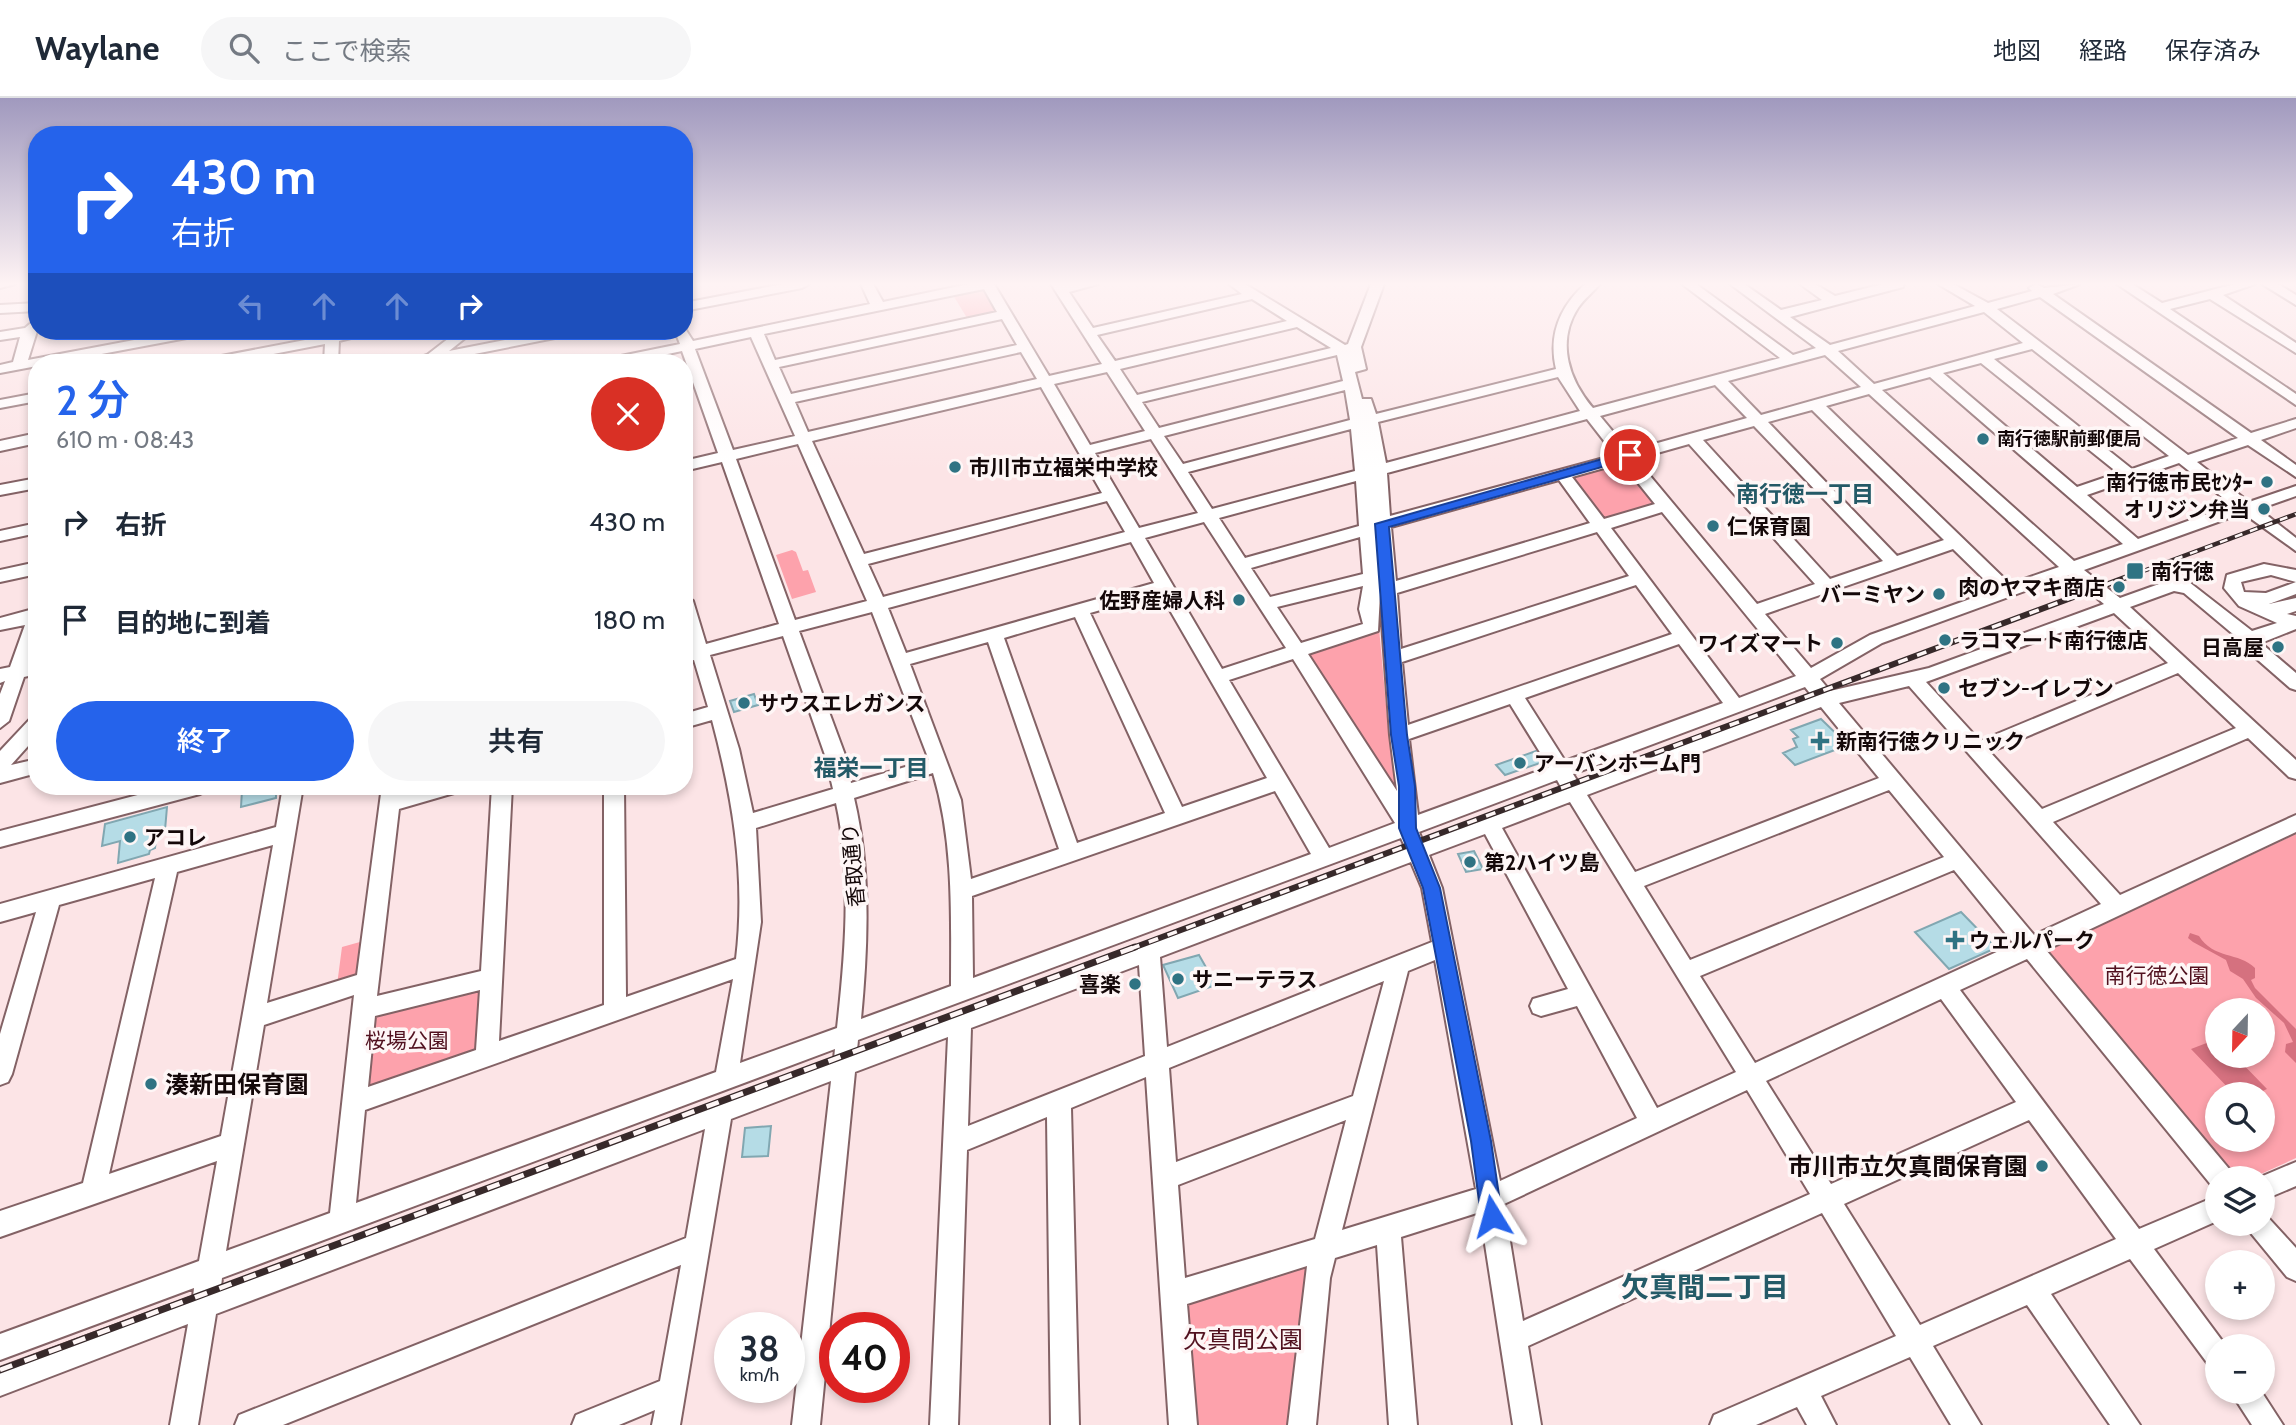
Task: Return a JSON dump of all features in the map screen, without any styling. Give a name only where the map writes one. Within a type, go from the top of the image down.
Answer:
[{"type":"street","points":[[19,366],[26,346]]},
{"type":"street","points":[[69,354],[102,346]]},
{"type":"street","points":[[247,354],[284,346]]},
{"type":"street","points":[[456,354],[484,346]]},
{"type":"street","points":[[637,354],[662,346]]},
{"type":"street","points":[[763,346],[900,661],[940,764],[954,820],[962,891],[962,992]]},
{"type":"street","points":[[771,365],[832,346]]},
{"type":"street","points":[[786,400],[1026,346],[1324,858]]},
{"type":"street","points":[[1098,346],[1377,774],[1418,850],[1432,888],[1489,1197],[1527,1425]]},
{"type":"street","points":[[693,464],[1198,346]]},
{"type":"street","points":[[1344,346],[1348,348]]},
{"type":"street","points":[[1558,346],[1563,371],[1572,391],[1589,414],[2211,1166]]},
{"type":"street","points":[[1772,346],[1791,360]]},
{"type":"street","points":[[1822,346],[2116,605],[2178,666],[2296,772]]},
{"type":"street","points":[[693,654],[1843,346]]},
{"type":"street","points":[[1240,565],[2027,346]]},
{"type":"street","points":[[2037,346],[2244,506],[2292,539]]},
{"type":"street","points":[[2131,346],[2256,437],[2296,472]]},
{"type":"street","points":[[2215,346],[2296,401]]},
{"type":"street","points":[[1348,348],[1350,384],[1364,422]]},
{"type":"street","points":[[1133,400],[1348,348]]},
{"type":"street","points":[[1348,348],[1364,422],[1375,526],[1387,590],[1399,735],[1407,786],[1408,828]]},
{"type":"street","points":[[1984,358],[2130,475]]},
{"type":"street","points":[[0,369],[28,364]]},
{"type":"street","name":"香取通り","points":[[693,364],[835,755],[845,793],[855,873],[857,915],[848,1034],[806,1425]]},
{"type":"street","points":[[1178,470],[1563,371]]},
{"type":"street","points":[[1933,372],[2135,545]]},
{"type":"street","points":[[1718,379],[1894,563]]},
{"type":"street","points":[[1086,451],[1350,384]]},
{"type":"street","points":[[0,404],[28,399]]},
{"type":"street","points":[[1816,405],[2006,591]]},
{"type":"street","points":[[2074,494],[2296,423]]},
{"type":"street","points":[[2256,437],[2296,459]]},
{"type":"street","points":[[1693,439],[1827,587]]},
{"type":"street","points":[[0,446],[28,440]]},
{"type":"street","points":[[1562,474],[1735,706]]},
{"type":"street","points":[[0,490],[28,485]]},
{"type":"street","points":[[0,1347],[1408,828],[1427,818],[1560,768],[1808,679],[1877,639],[2244,506],[2253,506],[2296,491]]},
{"type":"street","points":[[856,562],[1112,495]]},
{"type":"street","points":[[1387,590],[1665,506]]},
{"type":"street","points":[[1217,677],[1372,627],[1368,608],[1375,526]]},
{"type":"street","points":[[0,536],[28,530]]},
{"type":"street","points":[[1753,612],[1956,542]]},
{"type":"street","points":[[2296,579],[2263,568],[2233,579],[2231,588],[2255,608],[2296,622]]},
{"type":"street","points":[[0,576],[28,570]]},
{"type":"street","points":[[1266,604],[1371,578]]},
{"type":"street","points":[[1393,658],[1640,578]]},
{"type":"street","points":[[2239,597],[2262,600],[2296,579]]},
{"type":"street","points":[[0,1381],[1825,699],[1913,679],[2173,585],[2189,588],[2248,637],[2261,637],[2296,622]]},
{"type":"street","points":[[900,661],[1164,586]]},
{"type":"street","points":[[2255,608],[2278,611],[2296,604]]},
{"type":"street","points":[[1080,610],[1177,817]]},
{"type":"street","points":[[0,624],[28,617]]},
{"type":"street","points":[[0,722],[9,674],[28,632]]},
{"type":"street","points":[[994,634],[1071,854]]},
{"type":"street","points":[[1399,735],[1684,636]]},
{"type":"street","points":[[2248,637],[2249,643],[2296,683]]},
{"type":"street","points":[[693,656],[717,711],[746,823],[751,902],[726,1079]]},
{"type":"street","points":[[1977,750],[2178,666]]},
{"type":"street","points":[[9,674],[28,669]]},
{"type":"street","points":[[1913,679],[2116,906]]},
{"type":"street","points":[[1514,695],[1967,1425]]},
{"type":"street","points":[[693,718],[717,711]]},
{"type":"street","points":[[2039,819],[2249,730]]},
{"type":"street","points":[[0,764],[28,734]]},
{"type":"street","points":[[746,823],[940,764]]},
{"type":"street","points":[[0,775],[28,768]]},
{"type":"street","points":[[1630,883],[1893,781]]},
{"type":"street","points":[[962,891],[1278,782]]},
{"type":"street","points":[[0,839],[166,795]]},
{"type":"street","points":[[184,1425],[291,795]]},
{"type":"street","points":[[342,1221],[367,981],[391,795]]},
{"type":"street","points":[[487,1057],[501,795]]},
{"type":"street","points":[[614,795],[615,1012]]},
{"type":"street","points":[[1489,823],[1652,1122]]},
{"type":"street","points":[[1174,1295],[1489,1197],[2296,823]]},
{"type":"street","points":[[0,913],[285,833]]},
{"type":"street","points":[[1685,972],[1958,860]]},
{"type":"street","points":[[93,1192],[168,866]]},
{"type":"street","points":[[0,1074],[50,898]]},
{"type":"street","points":[[955,1143],[1443,947]]},
{"type":"street","points":[[1149,951],[1183,1425]]},
{"type":"street","points":[[1302,1425],[1317,1278],[1399,964]]},
{"type":"street","points":[[354,1103],[744,966]]},
{"type":"street","points":[[364,1009],[491,978]]},
{"type":"street","points":[[253,1018],[367,981]]},
{"type":"street","points":[[1944,986],[2205,1339]]},
{"type":"street","points":[[1541,1006],[1583,995]]},
{"type":"street","points":[[944,1425],[960,1023]]},
{"type":"street","points":[[1059,1101],[1065,1425]]},
{"type":"street","points":[[1165,1178],[1363,1103]]},
{"type":"street","points":[[1513,1339],[2032,1107]]},
{"type":"street","points":[[666,1425],[720,1112]]},
{"type":"street","points":[[0,1224],[232,1143]]},
{"type":"street","points":[[2275,1183],[2296,1174]]},
{"type":"street","points":[[1724,1425],[2205,1214]]},
{"type":"street","points":[[1388,1229],[1403,1425]]},
{"type":"street","points":[[2270,1236],[2296,1268]]},
{"type":"street","points":[[249,1425],[697,1246]]},
{"type":"street","points":[[2032,1289],[2126,1425]]},
{"type":"street","points":[[586,1425],[673,1389]]},
{"type":"street","points":[[1803,1390],[1822,1425]]},
{"type":"street","points":[[2254,1404],[2269,1425]]},
{"type":"green space","points":[[1618,461],[1655,506],[1607,520],[1600,518],[1569,477]]},
{"type":"green space","points":[[792,550],[796,552],[803,571],[808,570],[816,592],[792,599],[776,555]]},
{"type":"green space","points":[[1379,628],[1389,738],[1397,787],[1309,655]]},
{"type":"green space","name":"南行徳公園","points":[[2296,834],[2296,1158],[2275,1168],[2226,1166],[2214,1152],[2275,1152],[2275,1082],[2205,1082],[2205,1141],[2048,955],[2049,950]]},
{"type":"green space","points":[[367,940],[362,973],[337,985],[342,947]]},
{"type":"green space","name":"桜場公園","points":[[483,988],[480,1047],[473,1056],[372,1091],[364,1087],[372,1017],[380,1010]]},
{"type":"green space","name":"欠真間公園","points":[[1309,1260],[1287,1425],[1194,1425],[1185,1307],[1189,1299]]},
{"type":"shaded area","points":[[2190,933],[2199,936],[2211,948],[2249,963],[2255,968],[2255,978],[2251,980],[2265,998],[2256,998],[2243,979],[2230,971],[2226,960],[2188,938]]},
{"type":"shaded area","points":[[2275,1008],[2296,1029],[2296,1063],[2285,1052],[2286,1044],[2293,1042],[2284,1023],[2275,1015]]},
{"type":"shaded area","points":[[2205,1044],[2205,1064],[2191,1049]]},
{"type":"shaded area","points":[[2209,1068],[2247,1068],[2260,1082],[2223,1082]]},
{"type":"building","name":"サウスエレガンス","points":[[754,694],[758,705],[734,712],[730,701]]},
{"type":"building","name":"新南行徳クリニック","points":[[1821,719],[1848,745],[1795,765],[1783,753],[1797,747],[1793,739],[1798,737],[1791,730]]},
{"type":"building","name":"アーバンホーム門","points":[[1536,751],[1543,762],[1505,775],[1496,765]]},
{"type":"building","points":[[242,795],[276,795],[276,798],[241,807]]},
{"type":"building","name":"アコレ","points":[[167,807],[165,830],[157,832],[155,848],[150,850],[149,854],[118,863],[120,841],[102,846],[105,824]]},
{"type":"building","name":"第2ハイツ島","points":[[1474,851],[1483,869],[1466,872],[1458,854]]},
{"type":"building","name":"ウェルパーク","points":[[1961,912],[1996,948],[1949,969],[1915,932]]},
{"type":"building","points":[[1199,955],[1216,985],[1178,998],[1163,965]]},
{"type":"building","points":[[771,1126],[768,1156],[742,1157],[745,1128]]},
{"type":"railway","points":[[2130,576],[2296,514]]},
{"type":"railway","points":[[1130,949],[2135,574]]},
{"type":"railway","points":[[0,1370],[1135,947]]},
{"type":"place","name":"南行徳駅前郵便局","points":[[1983,439]]},
{"type":"place","name":"市川市立福栄中学校","points":[[955,467]]},
{"type":"place","name":"南行徳市民ｾﾝﾀｰ","points":[[2267,482]]},
{"type":"place","name":"オリジン弁当","points":[[2264,509]]},
{"type":"place","name":"仁保育園","points":[[1713,526]]},
{"type":"place","name":"南行徳","points":[[2135,571]]},
{"type":"place","name":"肉のヤマキ商店","points":[[2119,587]]},
{"type":"place","name":"バーミヤン","points":[[1939,594]]},
{"type":"place","name":"佐野産婦人科","points":[[1239,600]]},
{"type":"place","name":"ラコマート南行徳店","points":[[1945,640]]},
{"type":"place","name":"ワイズマート","points":[[1837,643]]},
{"type":"place","name":"日高屋","points":[[2278,647]]},
{"type":"place","name":"セブン-イレブン","points":[[1944,688]]},
{"type":"place","name":"サウスエレガンス","points":[[744,703]]},
{"type":"place","name":"新南行徳クリニック","points":[[1820,741]]},
{"type":"place","name":"アーバンホーム門","points":[[1520,763]]},
{"type":"place","name":"アコレ","points":[[130,837]]},
{"type":"place","name":"第2ハイツ島","points":[[1470,862]]},
{"type":"place","name":"ウェルパーク","points":[[1955,940]]},
{"type":"place","name":"サニーテラス","points":[[1178,979]]},
{"type":"place","name":"喜楽","points":[[1135,984]]},
{"type":"place","name":"湊新田保育園","points":[[151,1084]]},
{"type":"place","name":"市川市立欠真間保育園","points":[[2042,1166]]},
{"type":"district","name":"南行徳一丁目","points":[[1805,494]]},
{"type":"district","name":"福栄一丁目","points":[[871,768]]},
{"type":"district","name":"欠真間二丁目","points":[[1705,1287]]},
{"type":"route","points":[[1492,1216],[1481,1141],[1432,888],[1408,828],[1407,786],[1399,735],[1382,524],[1630,455]]}]
